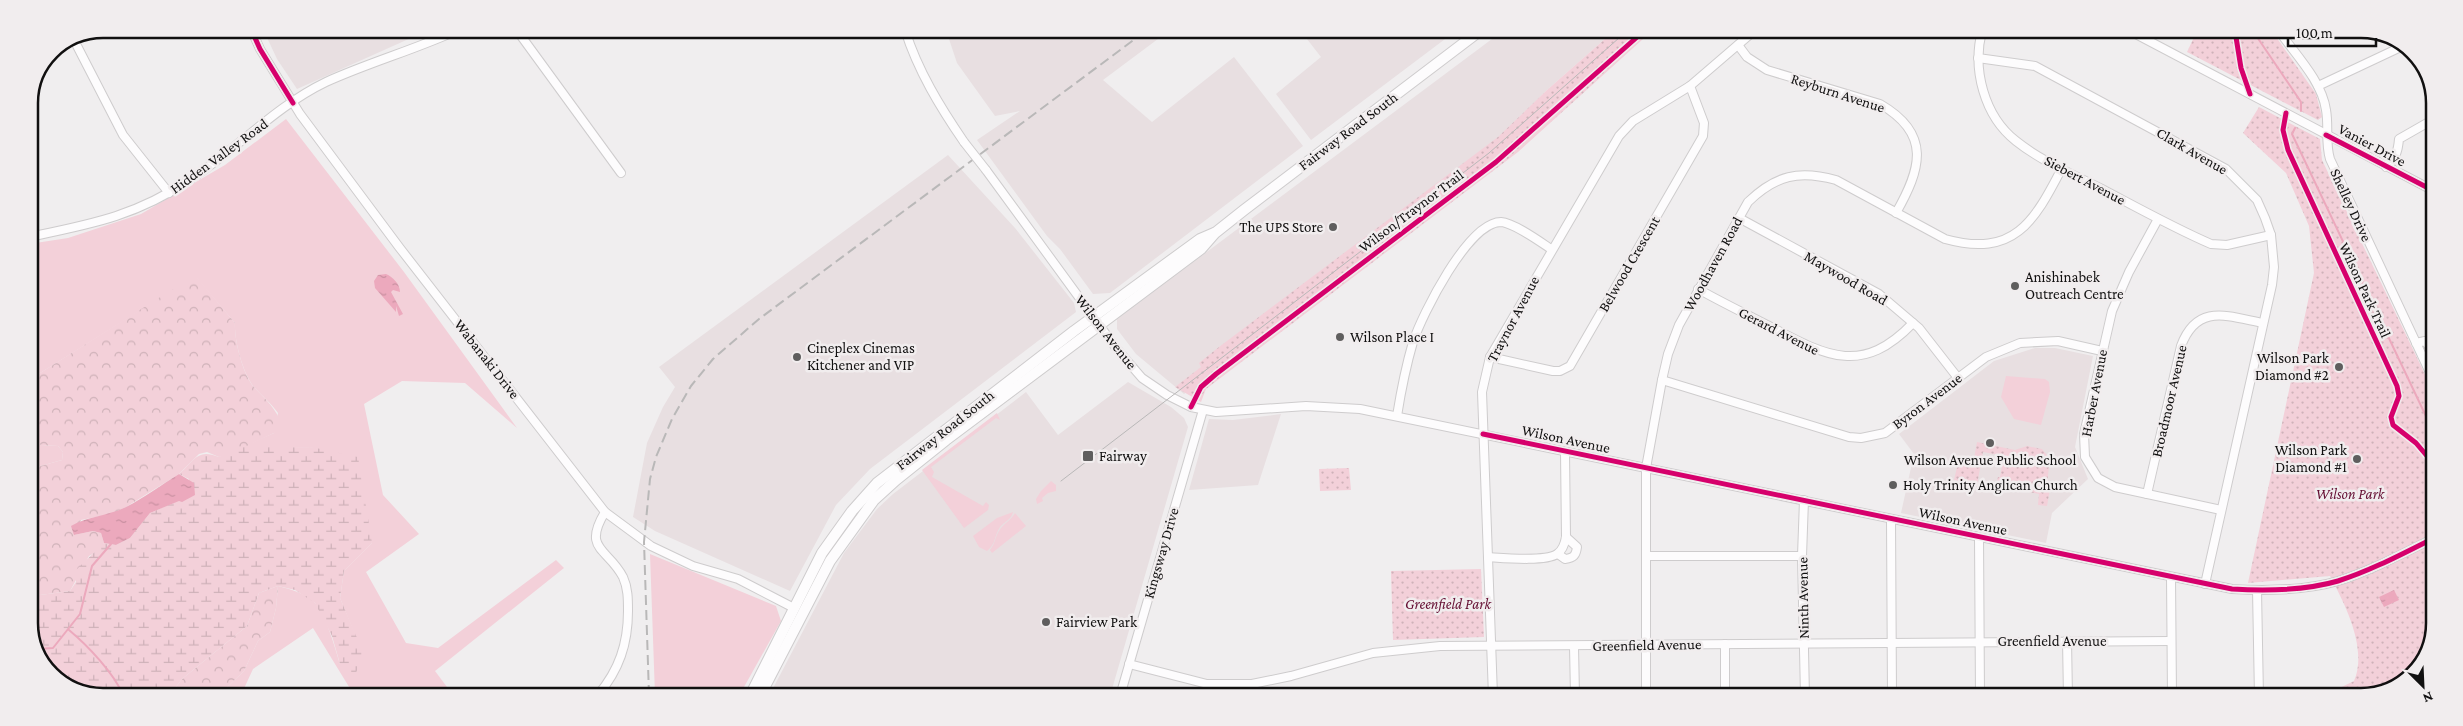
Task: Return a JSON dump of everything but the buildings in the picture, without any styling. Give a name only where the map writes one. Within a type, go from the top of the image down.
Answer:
[{"type":"main road","name":"Fairway Road South","points":[[764,688],[830,561],[874,500],[896,480],[1200,238],[1215,233],[1472,37]]},
{"type":"main road","name":"Fairway Road South","points":[[754,688],[830,540],[877,483],[1097,321]]},
{"type":"street","name":"Wabanaki Drive","points":[[255,37],[292,103],[405,255],[605,512],[658,550],[693,566],[745,582],[794,608]]},
{"type":"street","name":"Hidden Valley Road","points":[[38,235],[103,221],[132,212],[169,193],[210,166],[292,103],[326,82],[440,37]]},
{"type":"street","points":[[522,37],[621,172]]},
{"type":"street","name":"Wilson Avenue","points":[[908,37],[926,82],[964,142],[1116,348],[1142,378],[1170,397],[1203,410],[1238,413],[1326,406],[1397,416],[2205,584],[2257,590],[2295,589],[2340,580],[2426,542]]},
{"type":"street","name":"Traynor Avenue","points":[[1493,688],[1482,392],[1490,357],[1551,249],[1619,136],[1633,121],[1690,86],[1747,37]]},
{"type":"street","name":"Siebert Avenue","points":[[1981,37],[1978,58],[1985,96],[1999,123],[2015,140],[2062,168],[2158,219],[2211,244],[2227,245],[2271,235]]},
{"type":"street","name":"Vanier Drive","points":[[2141,37],[2425,187]]},
{"type":"street","name":"Shelley Drive","points":[[2283,37],[2318,86],[2326,110],[2326,135],[2330,159],[2426,363]]},
{"type":"street","points":[[76,43],[123,135],[169,193]]},
{"type":"street","name":"Reyburn Avenue","points":[[1738,45],[1755,63],[1767,70],[1880,104],[1896,113],[1905,122],[1916,143],[1918,164],[1911,187],[1896,213]]},
{"type":"street","points":[[2318,86],[2398,49]]},
{"type":"street","name":"Clark Avenue","points":[[1978,58],[2035,66],[2212,160],[2226,169],[2257,200],[2271,235],[2274,267],[2205,584]]},
{"type":"street","name":"Belwood Crescent","points":[[1490,357],[1560,372],[1570,366],[1703,136],[1704,123],[1690,86]]},
{"type":"street","points":[[2386,167],[2394,159],[2398,151],[2400,139],[2425,124]]},
{"type":"street","name":"Woodhaven Road","points":[[1646,688],[1646,468],[1662,380],[1668,354],[1679,325],[1748,202],[1762,189],[1785,178],[1805,174],[1836,180],[1945,238],[1961,243],[1976,244],[2010,236],[2029,223],[2042,208],[2062,168]]},
{"type":"street","name":"Maywood Road","points":[[1739,218],[1879,294],[1913,323],[1958,378]]},
{"type":"street","name":"Harber Avenue","points":[[2158,219],[2129,272],[2112,311],[2084,434],[2085,457],[2098,478],[2116,487],[2221,510]]},
{"type":"street","points":[[1397,416],[1403,380],[1421,322],[1464,247],[1484,229],[1500,222],[1510,225],[1551,249]]},
{"type":"street","name":"Gerard Avenue","points":[[1698,289],[1795,340],[1832,356],[1844,357],[1872,352],[1897,339],[1913,323]]},
{"type":"street","name":"Broadmoor Avenue","points":[[2147,494],[2180,346],[2186,332],[2203,317],[2213,315],[2223,315],[2263,324]]},
{"type":"street","name":"Byron Avenue","points":[[1662,380],[1849,437],[1862,438],[1890,430],[1986,357],[2020,343],[2058,341],[2102,351]]},
{"type":"street","points":[[2416,343],[2425,342]]},
{"type":"street","name":"Kingsway Drive","points":[[1122,688],[1203,410]]},
{"type":"street","points":[[1558,554],[1566,537],[1565,452]]},
{"type":"street","name":"Ninth Avenue","points":[[1804,500],[1802,556],[1804,688]]},
{"type":"street","points":[[604,688],[611,679],[623,652],[628,631],[628,591],[622,576],[599,550],[596,541],[596,526],[605,512]]},
{"type":"street","points":[[1891,519],[1892,688]]},
{"type":"street","points":[[1488,557],[1543,558],[1558,554],[1566,559],[1576,554],[1577,547],[1566,537]]},
{"type":"street","points":[[1979,537],[1980,688]]},
{"type":"street","points":[[1646,556],[1802,556]]},
{"type":"street","points":[[2171,577],[2172,688]]},
{"type":"street","points":[[2257,590],[2259,688]]},
{"type":"street","points":[[2067,640],[2068,688]]},
{"type":"street","name":"Greenfield Avenue","points":[[1129,664],[1207,684],[1252,684],[1291,676],[1373,653],[1399,649],[1491,645],[1574,646],[2067,640],[2171,641]]},
{"type":"street","points":[[1725,644],[1725,688]]},
{"type":"street","points":[[1574,646],[1575,688]]},
{"type":"shaded area","points":[[267,37],[413,37],[297,89],[277,59]]},
{"type":"shaded area","points":[[948,37],[1161,37],[1103,80],[1152,122],[1234,57],[1303,146],[1110,293],[1093,294],[1060,249],[1047,236],[977,140],[1020,111],[995,116],[957,63]]},
{"type":"shaded area","points":[[1305,37],[1448,37],[1311,140],[1276,94],[1321,57]]},
{"type":"shaded area","points":[[1495,37],[1607,37],[1547,90],[1507,129],[1626,37],[1184,394],[1136,354],[1117,329],[1117,319]]},
{"type":"shaded area","points":[[948,155],[1015,228],[1074,303],[1076,312],[870,469],[836,505],[790,591],[655,531],[633,517],[647,443],[663,407],[675,387],[659,367]]},
{"type":"shaded area","name":"Wilson Avenue Public School","points":[[2035,348],[2055,348],[2093,356],[2075,447],[2088,479],[2052,513],[2046,543],[1901,513],[1914,454],[1899,434],[1994,361]]},
{"type":"shaded area","points":[[1128,382],[1171,407],[1184,418],[1188,427],[1112,688],[773,688],[844,553],[877,509],[893,494],[1026,392],[1058,435]]},
{"type":"shaded area","points":[[1281,414],[1258,485],[1189,490],[1209,419],[1233,420]]},
{"type":"green space","points":[[1607,37],[1645,37],[1518,152],[1206,389],[1201,402],[1175,387],[1201,367],[1199,363],[1219,347],[1498,137],[1547,90]]},
{"type":"green space","points":[[2194,37],[2276,37],[2316,94],[2322,117],[2318,120],[2187,52]]},
{"type":"green space","name":"Wilson Park","points":[[2259,107],[2320,139],[2322,160],[2426,375],[2425,632],[2421,648],[2415,660],[2398,661],[2398,676],[2373,687],[2340,688],[2354,681],[2358,668],[2357,641],[2348,613],[2330,576],[2248,583],[2314,273],[2309,226],[2286,173],[2243,133]]},
{"type":"green space","points":[[286,119],[404,272],[517,428],[465,383],[402,381],[364,404],[383,495],[419,534],[366,572],[406,643],[438,648],[556,560],[564,568],[435,671],[448,688],[350,688],[313,628],[253,669],[244,688],[226,688],[244,671],[258,641],[270,632],[276,608],[278,586],[306,596],[318,607],[330,631],[340,664],[362,652],[340,598],[344,571],[372,543],[316,448],[242,447],[274,433],[278,413],[254,387],[246,374],[238,347],[235,323],[195,276],[38,374],[38,243],[68,238],[141,214],[225,165]]},
{"type":"green space","points":[[195,275],[235,323],[238,348],[246,374],[254,387],[274,409],[282,425],[274,433],[225,456],[219,457],[207,452],[199,454],[179,474],[126,507],[111,514],[81,520],[74,535],[93,531],[101,533],[104,543],[99,550],[89,556],[70,591],[40,595],[38,594],[38,467],[62,460],[63,452],[58,446],[41,445],[38,443],[38,374]]},
{"type":"green space","points":[[2006,376],[2045,379],[2049,382],[2050,392],[2041,425],[2014,419],[2001,397]]},
{"type":"green space","points":[[997,413],[1000,420],[996,418],[931,467],[934,472],[932,477],[983,506],[986,502],[989,505],[988,510],[964,528],[922,470]]},
{"type":"green space","points":[[1977,442],[2015,450],[2027,446],[2042,449],[2050,459],[2047,483],[2051,484],[2047,506],[2038,505],[2039,494],[1996,485],[1998,477],[2000,477],[2004,456],[1983,452],[1977,485],[1954,480],[1957,467],[1962,467],[1966,457],[1974,458]]},
{"type":"green space","points":[[38,443],[41,445],[58,446],[63,452],[62,460],[38,467]]},
{"type":"green space","points":[[242,447],[316,448],[358,457],[372,543],[344,571],[340,598],[363,652],[356,673],[349,674],[340,664],[332,636],[315,603],[295,590],[278,586],[259,593],[247,626],[182,679],[175,688],[94,688],[78,684],[66,678],[51,663],[42,648],[38,628],[38,594],[70,591],[76,582],[76,570],[104,543],[116,545],[130,538],[150,513],[180,500],[189,479],[179,474],[197,457],[206,454],[219,457]]},
{"type":"green space","points":[[1349,468],[1351,490],[1320,491],[1319,469]]},
{"type":"green space","points":[[1051,481],[1056,485],[1056,491],[1048,493],[1042,498],[1043,501],[1037,504],[1036,499]]},
{"type":"green space","points":[[1013,512],[1009,519],[1000,527],[990,548],[987,551],[979,547],[973,536],[997,518]]},
{"type":"green space","points":[[1015,513],[1026,526],[992,553],[990,550],[999,531]]},
{"type":"green space","points":[[650,554],[776,606],[781,621],[743,688],[655,688]]},
{"type":"green space","name":"Greenfield Park","points":[[1481,569],[1484,637],[1393,640],[1391,571]]},
{"type":"green space","points":[[278,586],[276,608],[270,632],[258,641],[244,671],[226,688],[175,688],[182,679],[247,626],[259,593]]},
{"type":"water","points":[[386,274],[396,281],[400,289],[400,292],[393,290],[391,292],[403,314],[399,316],[396,306],[396,312],[375,288],[374,281],[378,275]]},
{"type":"water","points":[[179,474],[194,483],[195,495],[182,502],[179,501],[150,513],[130,538],[116,545],[104,543],[101,533],[93,531],[74,535],[71,526],[126,507]]},
{"type":"water","points":[[2394,590],[2399,600],[2384,607],[2379,597]]},
{"type":"waterway","points":[[2257,37],[2301,102],[2301,111]]},
{"type":"waterway","points":[[2295,128],[2292,134],[2426,415]]},
{"type":"waterway","points":[[42,649],[53,648],[80,614],[92,566],[111,544]]},
{"type":"waterway","points":[[69,630],[99,660],[120,688]]},
{"type":"tram line","points":[[1061,481],[1489,153],[1620,37]]},
{"type":"railway","points":[[649,688],[644,542],[650,479],[656,457],[672,419],[691,386],[713,359],[759,319],[1138,37]]},
{"type":"cycle path","points":[[255,37],[293,103]]},
{"type":"cycle path","name":"Wilson/Traynor Trail","points":[[1191,407],[1201,387],[1216,374],[1496,162],[1637,37]]},
{"type":"cycle path","points":[[2236,37],[2241,68],[2250,94]]},
{"type":"cycle path","name":"Wilson Park Trail","points":[[2286,113],[2283,130],[2288,150],[2397,386],[2399,396],[2391,417],[2393,425],[2416,443],[2426,454]]},
{"type":"cycle path","points":[[2326,135],[2425,186]]},
{"type":"cycle path","points":[[1483,434],[2232,589],[2285,590],[2312,587],[2338,581],[2386,562],[2426,542]]},
{"type":"place","name":"The UPS Store","points":[[1333,227]]},
{"type":"place","name":"Anishinabek Outreach Centre","points":[[2015,286]]},
{"type":"place","name":"Wilson Place I","points":[[1340,337]]},
{"type":"place","name":"Cineplex Cinemas Kitchener and VIP","points":[[797,357]]},
{"type":"place","name":"Wilson Park Diamond #2","points":[[2339,367]]},
{"type":"place","name":"Wilson Avenue Public School","points":[[1990,443]]},
{"type":"place","name":"Fairway","points":[[1088,456]]},
{"type":"place","name":"Wilson Park Diamond #1","points":[[2357,459]]},
{"type":"place","name":"Holy Trinity Anglican Church","points":[[1893,485]]},
{"type":"place","name":"Fairview Park","points":[[1046,622]]}]
